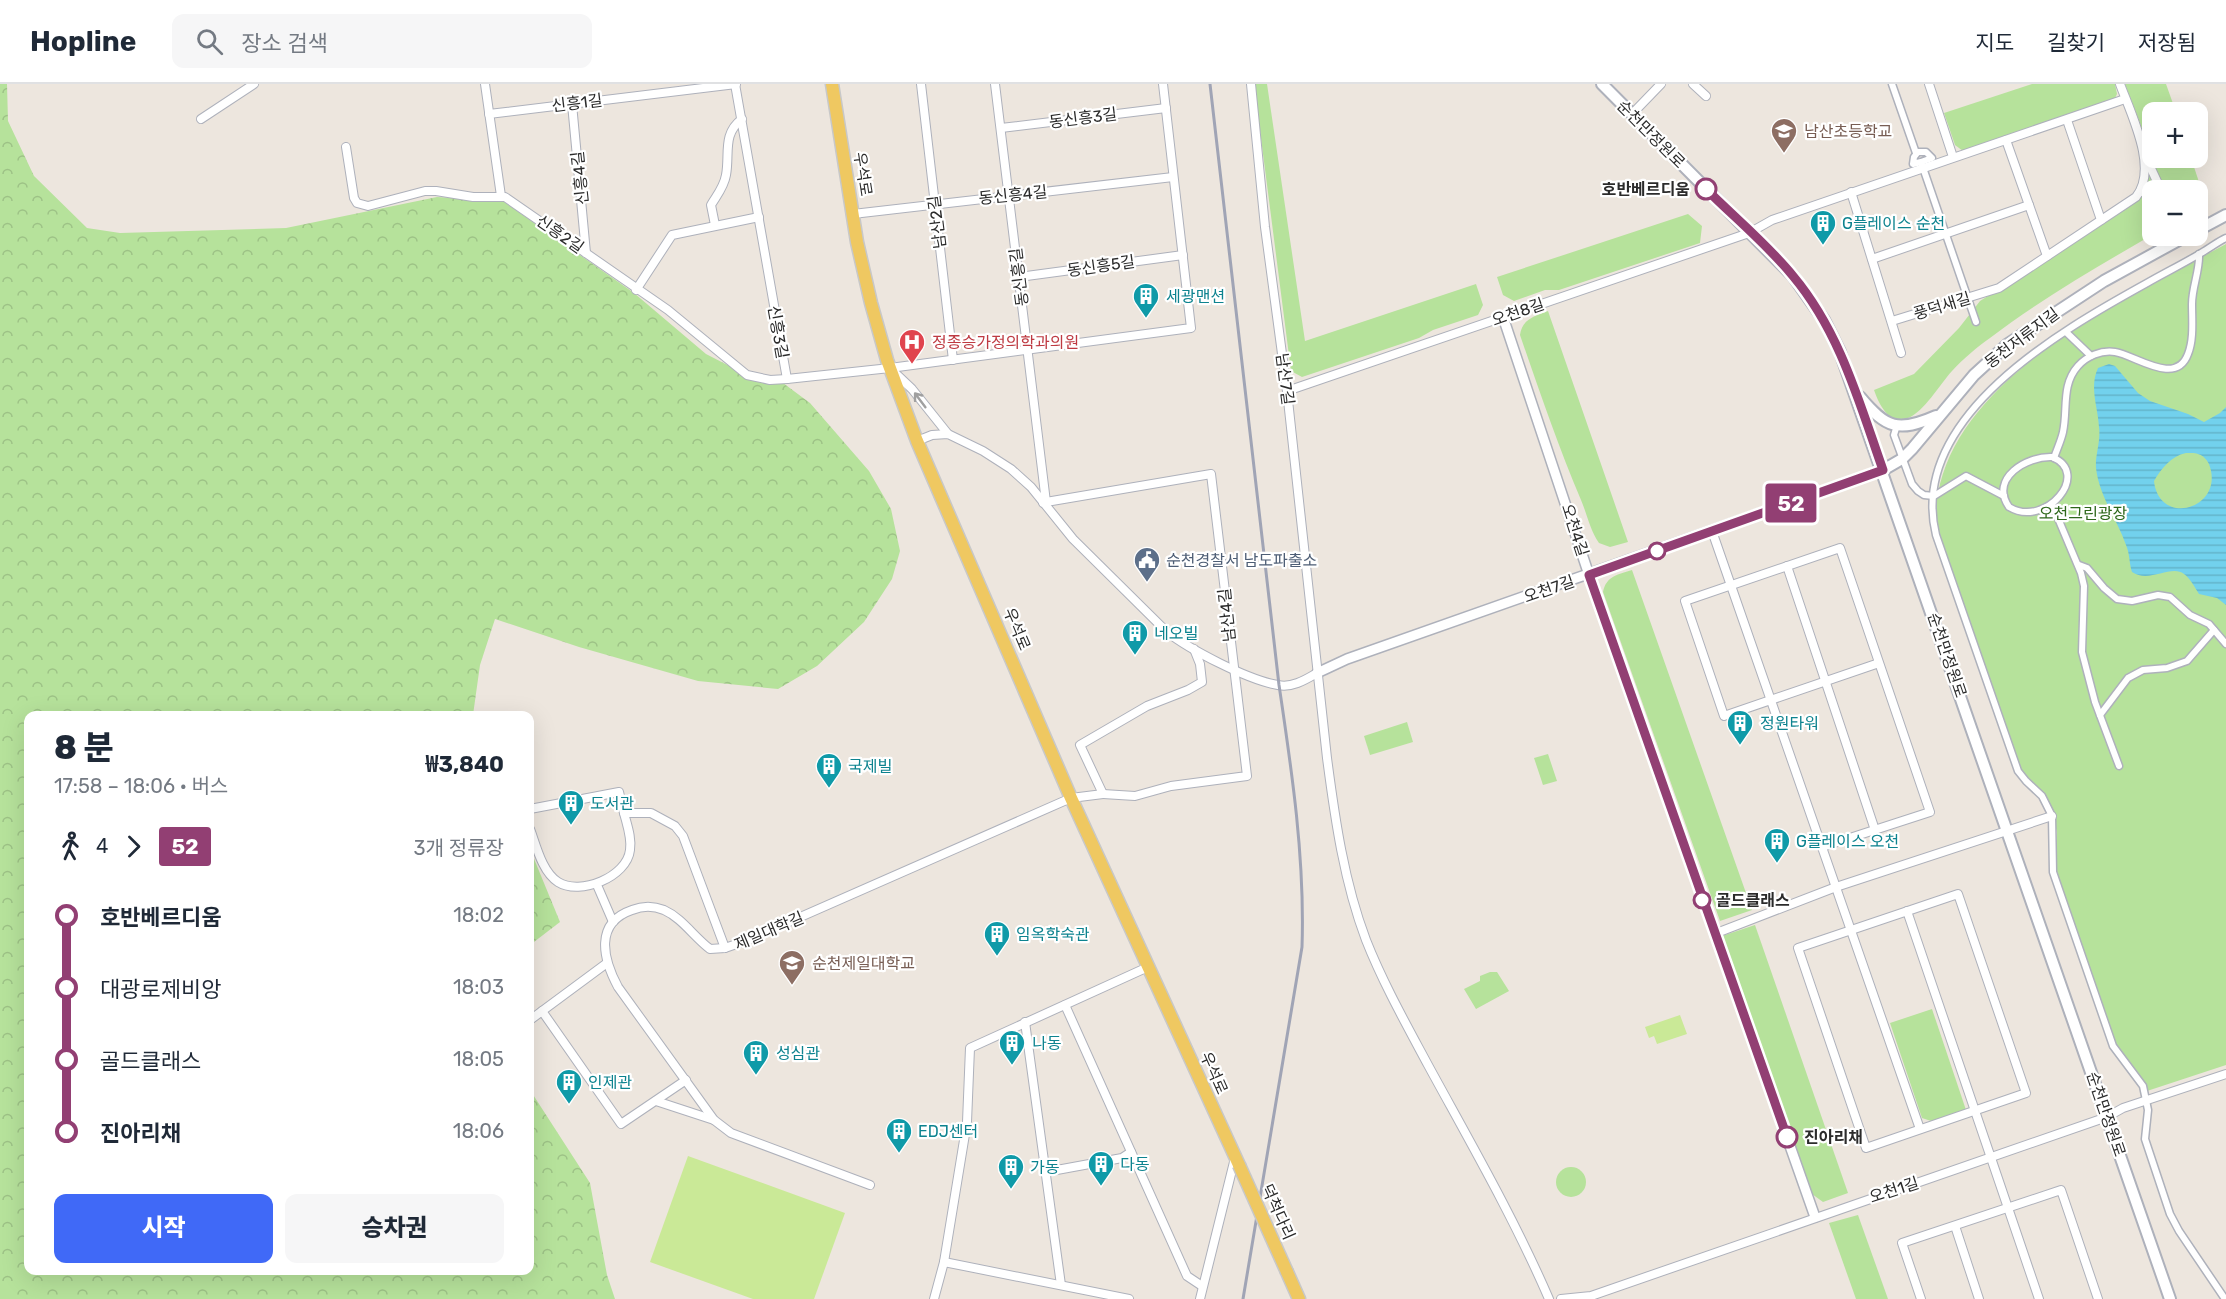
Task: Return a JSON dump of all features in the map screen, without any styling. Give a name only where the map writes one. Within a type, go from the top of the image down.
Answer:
[{"type":"main road","name":"우석로","points":[[832,84],[870,303],[890,368],[917,441],[1071,798],[1237,1162]]},
{"type":"main road","name":"순천만정원로","points":[[1602,84],[1793,276],[1812,302],[1840,351],[2009,831],[2170,1299]]},
{"type":"main road","points":[[2208,225],[2226,215]]},
{"type":"main road","name":"동천저류지길","points":[[1883,470],[1902,459],[1920,441],[1939,414],[1974,375],[2008,344],[2104,281],[2168,246]]},
{"type":"main road","points":[[1856,392],[1881,420],[1897,425],[1919,424],[1939,414]]},
{"type":"main road","name":"덕척다리","points":[[1237,1162],[1299,1299]]},
{"type":"street","points":[[201,119],[254,84]]},
{"type":"street","points":[[346,147],[354,198],[357,203],[369,206],[425,191],[473,197],[501,196],[486,84]]},
{"type":"street","name":"신흥1길","points":[[489,114],[736,84]]},
{"type":"street","name":"신흥3길","points":[[736,84],[787,380],[890,368]]},
{"type":"street","name":"남산2길","points":[[921,84],[953,360]]},
{"type":"street","name":"동신흥길","points":[[995,84],[1045,502]]},
{"type":"street","points":[[890,368],[1191,328],[1163,84]]},
{"type":"street","name":"남산7길","points":[[1251,84],[1265,227],[1287,391],[1317,674],[1333,802],[1344,859],[1365,937],[1388,990],[1513,1221],[1549,1299]]},
{"type":"street","points":[[1632,114],[1661,84]]},
{"type":"street","points":[[1693,84],[1706,96]]},
{"type":"street","points":[[1892,84],[1916,153],[1913,164],[1922,165],[1932,158],[1926,152],[1916,153]]},
{"type":"street","points":[[1929,84],[1953,157]]},
{"type":"street","points":[[2120,84],[2141,146],[2156,180]]},
{"type":"street","points":[[1749,233],[1772,220],[1922,165],[2006,140],[2125,99]]},
{"type":"street","name":"신흥4길","points":[[573,104],[586,253]]},
{"type":"street","name":"동신흥3길","points":[[1001,128],[1166,108]]},
{"type":"street","points":[[715,225],[711,205],[722,188],[726,175],[730,132],[734,125],[742,119]]},
{"type":"street","points":[[2067,120],[2101,220]]},
{"type":"street","points":[[2006,140],[2047,256]]},
{"type":"street","points":[[2140,192],[2146,171],[2141,146]]},
{"type":"street","points":[[1922,165],[1976,322]]},
{"type":"street","name":"동신흥4길","points":[[853,214],[1173,177]]},
{"type":"street","name":"풍덕새길","points":[[1851,192],[1892,321],[1999,288],[2126,205],[2140,192]]},
{"type":"street","name":"신흥2길","points":[[501,196],[668,310],[747,375],[787,380]]},
{"type":"street","points":[[1872,259],[2029,205]]},
{"type":"street","points":[[636,290],[672,235],[759,217]]},
{"type":"street","name":"오천8길","points":[[1287,391],[1749,233]]},
{"type":"street","points":[[2225,1299],[2170,1214],[2145,1139],[2147,1100],[2138,1077],[2121,1059],[2113,1046],[2058,886],[2052,865],[2052,816],[2042,796],[2018,771],[1936,535],[1933,519],[1934,496],[1946,453],[1959,427],[1977,403],[1998,382],[2110,302],[2226,238]]},
{"type":"street","points":[[2054,458],[2063,432],[2069,380],[2079,365],[2091,356],[2114,351],[2162,368],[2176,367],[2182,363],[2188,354],[2190,345],[2192,298],[2199,254]]},
{"type":"street","name":"동신흥5길","points":[[1019,277],[1182,255]]},
{"type":"street","name":"오천4길","points":[[1503,317],[1589,575],[1815,1217]]},
{"type":"street","points":[[1892,321],[1901,353]]},
{"type":"street","points":[[2066,332],[2091,356]]},
{"type":"street","points":[[890,368],[912,389],[948,434],[983,451],[1011,469],[1026,483],[1045,502],[1073,539],[1158,624],[1180,642],[1233,669],[1279,686],[1299,683],[1317,674]]},
{"type":"street","points":[[1897,425],[1894,435],[1902,459],[1912,484],[1924,495],[1934,496],[1966,476],[2004,496]]},
{"type":"street","points":[[917,441],[932,435],[948,434]]},
{"type":"street","points":[[2054,458],[2065,467],[2067,476],[2064,490],[2052,504],[2038,511],[2023,513],[2009,507],[2004,496],[2006,483],[2017,467],[2030,460],[2054,458]]},
{"type":"street","name":"오천7길","points":[[1317,674],[1347,659],[1883,470]]},
{"type":"street","name":"남산4길","points":[[1045,502],[1211,474],[1247,776],[1172,786],[1135,796],[1103,794]]},
{"type":"street","points":[[2052,504],[2079,565],[2084,586],[2082,652],[2100,715],[2119,766]]},
{"type":"street","points":[[1712,531],[1920,1129]]},
{"type":"street","points":[[1822,847],[1930,812],[1840,548],[1685,601],[1724,716],[1879,663]]},
{"type":"street","points":[[2079,565],[2087,568],[2117,599],[2132,601],[2153,595],[2165,595],[2190,615],[2209,624],[2226,644]]},
{"type":"street","points":[[1787,566],[1875,830]]},
{"type":"street","points":[[2100,715],[2128,678],[2143,670],[2167,668],[2187,661],[2214,630]]},
{"type":"street","points":[[1103,794],[1080,745],[1147,706],[1202,682],[1200,664],[1194,649]]},
{"type":"street","points":[[534,808],[619,792],[629,832],[630,851],[627,859],[618,869],[597,885],[569,887],[558,882],[548,873],[534,839]]},
{"type":"street","name":"제일대학길","points":[[613,922],[625,912],[649,907],[662,910],[680,921],[710,949],[726,948],[812,913],[1071,798],[1103,794]]},
{"type":"street","points":[[624,813],[651,813],[675,826],[683,836],[726,948]]},
{"type":"street","points":[[1714,934],[1836,887],[2052,816]]},
{"type":"street","points":[[597,885],[613,922],[608,928],[605,939],[607,963],[618,987],[714,1120]]},
{"type":"street","points":[[1958,894],[2026,1093],[1866,1148],[1798,948],[1906,911],[1958,894]]},
{"type":"street","points":[[1906,911],[2039,1299]]},
{"type":"street","points":[[534,1017],[607,963]]},
{"type":"street","points":[[934,1299],[944,1262],[967,1122],[970,1048],[1148,967]]},
{"type":"street","points":[[1065,1005],[1187,1276],[1202,1286]]},
{"type":"street","points":[[542,1011],[621,1124],[686,1080]]},
{"type":"street","points":[[1025,1022],[1061,1285]]},
{"type":"street","name":"오천1길","points":[[1561,1299],[1591,1296],[1991,1158],[2107,1117],[2123,1108],[2226,1074]]},
{"type":"street","points":[[656,1101],[714,1120],[732,1133],[870,1185]]},
{"type":"street","points":[[1046,1172],[1122,1158],[1131,1152]]},
{"type":"street","points":[[1200,1299],[1237,1162]]},
{"type":"street","points":[[1921,1299],[1902,1243],[2061,1190],[2098,1299]]},
{"type":"street","points":[[1954,1226],[1979,1299]]},
{"type":"street","points":[[944,1262],[1129,1299]]},
{"type":"green space","points":[[0,84],[7,84],[8,121],[34,176],[87,228],[120,233],[286,228],[437,197],[503,201],[634,293],[706,354],[747,375],[779,380],[810,403],[869,471],[891,509],[900,551],[892,579],[864,622],[817,666],[778,689],[698,681],[579,647],[495,619],[480,665],[474,711],[24,711],[24,1275],[534,1275],[534,1096],[590,1183],[607,1275],[615,1299],[0,1299]]},
{"type":"green space","points":[[1254,84],[1267,84],[1305,341],[1476,284],[1483,305],[1478,315],[1433,330],[1419,338],[1302,377],[1291,371]]},
{"type":"green space","points":[[2032,84],[2115,84],[2117,94],[2114,100],[1970,150],[1963,151],[1955,145],[1944,113]]},
{"type":"green space","points":[[2125,84],[2166,84],[2172,102],[2142,102],[2142,130]]},
{"type":"green space","points":[[2149,168],[2194,168],[2198,180],[2147,180]]},
{"type":"green space","points":[[2142,192],[2142,241],[2049,297],[1970,353],[1914,415],[1901,420],[1895,419],[1886,412],[1874,390],[1914,374],[1959,328],[1980,301],[2132,205]]},
{"type":"green space","points":[[1688,214],[1702,226],[1700,243],[1559,290],[1545,290],[1514,301],[1503,295],[1497,277]]},
{"type":"green space","name":"오천그린광장","points":[[2226,244],[2226,1065],[2147,1091],[2115,1045],[2056,876],[2057,832],[2049,805],[2019,766],[1939,535],[1937,504],[1952,451],[1978,412],[2013,376],[2098,314]]},
{"type":"green space","points":[[1548,311],[1628,542],[1610,547],[1599,543],[1596,538],[1527,356],[1520,335],[1523,325],[1530,319]]},
{"type":"green space","points":[[1632,570],[1752,910],[1720,921],[1603,592],[1610,579]]},
{"type":"green space","points":[[1407,722],[1413,742],[1370,755],[1364,736]]},
{"type":"green space","points":[[1548,754],[1557,781],[1543,785],[1534,758]]},
{"type":"green space","points":[[534,859],[560,922],[534,942]]},
{"type":"green space","points":[[1755,925],[1848,1193],[1823,1202],[1812,1194],[1722,936]]},
{"type":"green space","points":[[1497,972],[1509,991],[1476,1009],[1464,989],[1480,981],[1480,976]]},
{"type":"green space","points":[[1932,1009],[1966,1110],[1931,1121],[1922,1118],[1890,1023]]},
{"type":"green space","points":[[1680,1015],[1687,1034],[1657,1044],[1654,1036],[1649,1038],[1645,1027]]},
{"type":"green space","points":[[688,1156],[845,1213],[814,1299],[753,1299],[650,1262]]},
{"type":"green space","points":[[1571,1167],[1577,1168],[1585,1176],[1585,1188],[1577,1196],[1571,1197],[1565,1196],[1557,1188],[1556,1182],[1557,1176],[1565,1168]]},
{"type":"green space","points":[[1858,1215],[1888,1299],[1856,1299],[1829,1223]]},
{"type":"water","points":[[2109,364],[2115,366],[2138,393],[2150,401],[2204,422],[2226,407],[2226,605],[2217,598],[2199,594],[2188,578],[2179,572],[2145,576],[2132,572],[2127,548],[2104,498],[2096,468],[2099,432],[2094,382],[2098,368]],"holes":[[[2186,453],[2199,454],[2207,460],[2212,480],[2208,492],[2200,502],[2190,507],[2178,508],[2167,505],[2158,496],[2154,481],[2171,460]]]},
{"type":"railway","points":[[1210,84],[1302,881],[1302,947],[1243,1299]]},
{"type":"bus line","name":"52","points":[[1706,189],[1777,258],[1793,276],[1824,320],[1840,351],[1883,470],[1589,575],[1787,1137]]},
{"type":"place","name":"남산초등학교","points":[[1784,154]]},
{"type":"place","name":"호반베르디움","points":[[1706,189]]},
{"type":"place","name":"G플레이스 순천","points":[[1823,246]]},
{"type":"place","name":"세광맨션","points":[[1146,319]]},
{"type":"place","name":"정종승가정의학과의원","points":[[912,365]]},
{"type":"place","name":"순천경찰서 남도파출소","points":[[1147,583]]},
{"type":"place","name":"네오빌","points":[[1135,656]]},
{"type":"place","name":"정원타워","points":[[1740,746]]},
{"type":"place","name":"국제빌","points":[[829,789]]},
{"type":"place","name":"도서관","points":[[571,826]]},
{"type":"place","name":"G플레이스 오천","points":[[1777,864]]},
{"type":"place","name":"골드클래스","points":[[1702,900]]},
{"type":"place","name":"임옥학숙관","points":[[997,957]]},
{"type":"place","name":"순천제일대학교","points":[[792,986]]},
{"type":"place","name":"나동","points":[[1012,1066]]},
{"type":"place","name":"성심관","points":[[756,1076]]},
{"type":"place","name":"인제관","points":[[569,1105]]},
{"type":"place","name":"진아리채","points":[[1787,1137]]},
{"type":"place","name":"EDJ센터","points":[[899,1154]]},
{"type":"place","name":"다동","points":[[1101,1187]]},
{"type":"place","name":"가동","points":[[1011,1190]]}]
